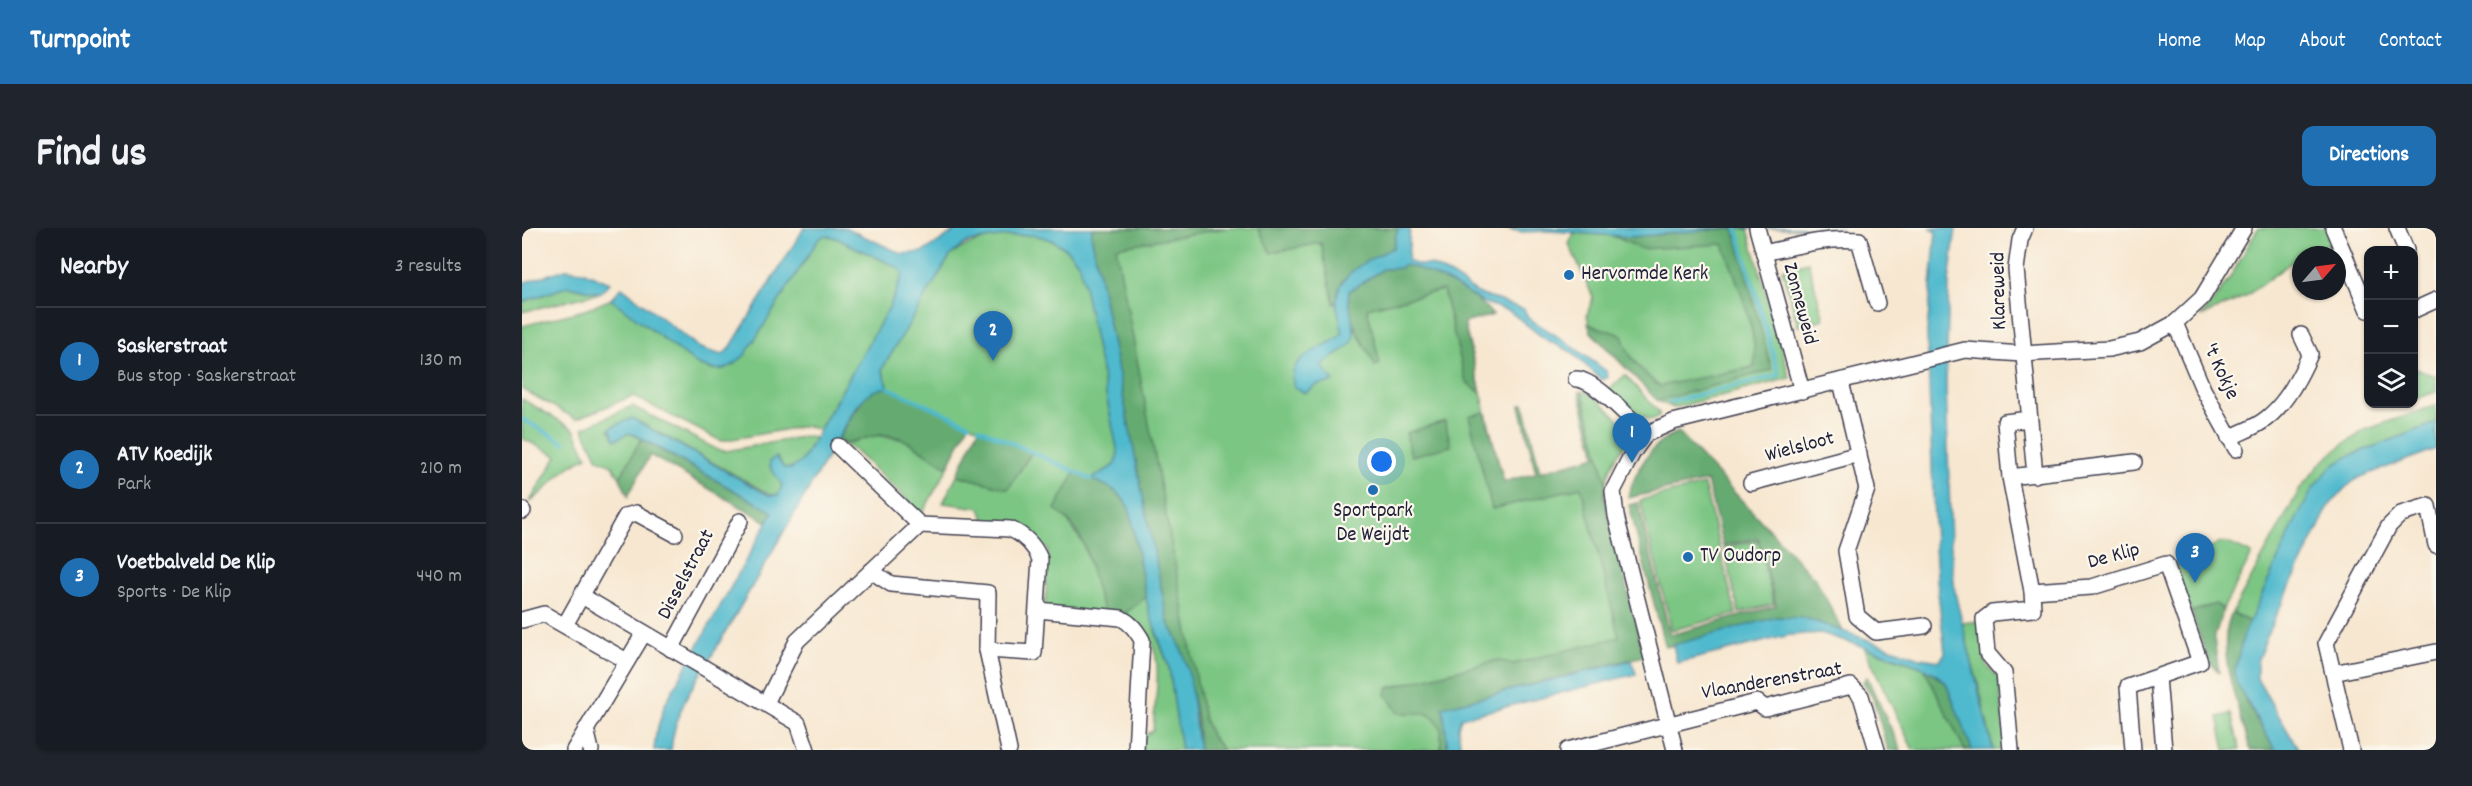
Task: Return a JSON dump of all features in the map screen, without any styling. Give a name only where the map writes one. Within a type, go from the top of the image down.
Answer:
[{"type":"street","name":"Klareweid","points":[[2022,354],[2016,269],[2020,240],[2025,228]]},
{"type":"street","points":[[1675,750],[1616,516],[1613,492],[1620,473],[1646,434],[1673,422],[1965,350],[2022,354],[2109,349],[2140,342],[2175,323],[2202,298],[2244,228]]},
{"type":"street","points":[[2333,228],[2364,301]]},
{"type":"street","points":[[2397,228],[2404,246]]},
{"type":"street","name":"Zonneweid","points":[[1757,230],[1802,391]]},
{"type":"street","points":[[1764,253],[1839,238],[1859,240],[1877,303]]},
{"type":"street","points":[[2418,307],[2436,300]]},
{"type":"street","name":"'t Kokje","points":[[2175,323],[2203,389],[2232,444],[2267,418],[2290,392],[2301,375],[2310,354],[2301,335]]},
{"type":"street","points":[[2022,354],[2035,475]]},
{"type":"street","points":[[1576,379],[1594,386],[1646,434]]},
{"type":"street","name":"Wielsloot","points":[[1841,382],[1867,489],[1846,551],[1857,616],[1876,632],[1924,626]]},
{"type":"street","points":[[2011,750],[2004,673],[1987,653],[1984,619],[1992,613],[2033,609],[2032,591],[2010,477],[2005,422],[2029,419]]},
{"type":"street","points":[[838,446],[920,525],[1010,529],[1020,533],[1036,549],[1040,559],[1034,653],[987,650]]},
{"type":"street","name":"Wielsloot","points":[[1751,483],[1859,454]]},
{"type":"street","points":[[2010,477],[2134,462]]},
{"type":"street","points":[[2351,750],[2326,643],[2389,526],[2401,514],[2432,505],[2436,545]]},
{"type":"street","points":[[565,625],[626,516],[636,513],[675,534]]},
{"type":"street","name":"Disselstraat","points":[[678,653],[740,521]]},
{"type":"street","points":[[766,703],[797,641],[920,525]]},
{"type":"street","name":"De Klip","points":[[2032,591],[2092,586],[2166,564],[2200,662],[2128,687],[2133,750]]},
{"type":"street","points":[[871,571],[891,584],[988,593],[987,650],[1009,750]]},
{"type":"street","points":[[582,596],[798,723],[807,750]]},
{"type":"street","points":[[1038,610],[1121,618],[1131,623],[1137,631],[1142,640],[1136,750]]},
{"type":"street","points":[[524,623],[544,614],[627,661]]},
{"type":"street","points":[[574,750],[644,633]]},
{"type":"street","points":[[2333,673],[2436,652]]},
{"type":"street","points":[[2158,677],[2164,750]]},
{"type":"street","name":"Vlaanderenstraat","points":[[1668,724],[1756,702],[1765,708],[1851,686],[1862,696],[1877,750]]},
{"type":"street","points":[[1569,750],[1668,724]]},
{"type":"street","points":[[586,729],[591,750]]},
{"type":"green space","name":"Sportpark De Weijdt","points":[[1093,228],[1398,228],[1397,242],[1404,265],[1451,283],[1464,323],[1503,482],[1599,456],[1582,391],[1596,398],[1634,435],[1619,452],[1610,469],[1606,485],[1608,517],[1622,572],[1627,605],[1632,660],[1444,707],[1448,750],[1199,750],[1196,713],[1188,676],[1168,623]]},
{"type":"green space","points":[[1093,228],[1226,228],[1116,247],[1204,719],[1212,737],[1223,750],[1199,750],[1196,713],[1188,676],[1168,623],[1091,234]]},
{"type":"green space","points":[[1258,228],[1398,228],[1393,248],[1366,262],[1343,280],[1334,304],[1321,243],[1271,253]]},
{"type":"green space","points":[[2258,228],[2331,228],[2336,241],[2324,246],[2292,246],[2292,262],[2246,296],[2200,317],[2239,263]]},
{"type":"green space","points":[[1717,229],[1748,229],[1790,378],[1674,408],[1658,401],[1591,332],[1587,315],[1593,297],[1569,244],[1574,233],[1631,237]]},
{"type":"green space","points":[[1734,229],[1772,370],[1658,401],[1591,332],[1588,324],[1622,335],[1636,364],[1659,386],[1754,367],[1755,354],[1750,322],[1723,244],[1642,249],[1613,236],[1632,237]]},
{"type":"green space","points":[[825,235],[899,268],[903,274],[890,306],[819,430],[806,426],[721,441],[633,396],[576,419],[522,389],[522,326],[585,310],[611,299],[698,365],[713,370],[818,240]]},
{"type":"green space","points":[[1037,235],[1062,246],[1080,266],[1118,453],[1115,465],[1091,479],[1076,472],[1065,517],[1083,543],[1105,613],[1045,609],[1048,550],[1023,526],[986,525],[980,508],[943,503],[957,475],[1008,488],[1032,452],[889,388],[882,369],[950,256],[981,240]]},
{"type":"green space","points":[[1808,262],[1824,319],[1798,326],[1782,269]]},
{"type":"green space","points":[[1404,265],[1428,272],[1452,283],[1464,290],[1493,315],[1464,323],[1481,393],[1466,382],[1443,290],[1367,308],[1380,364],[1375,366],[1352,320],[1349,311],[1349,291],[1383,269],[1400,268]]},
{"type":"green space","points":[[569,286],[600,293],[522,312],[522,302]]},
{"type":"green space","points":[[2418,369],[2436,376],[2436,392],[2418,399]]},
{"type":"green space","points":[[1625,375],[1659,412],[1659,417],[1650,420],[1642,416],[1640,418],[1608,391]]},
{"type":"green space","points":[[880,388],[889,388],[969,424],[948,467],[893,436],[878,435],[848,442],[837,441],[866,394]]},
{"type":"green space","points":[[1582,391],[1606,481],[1604,498],[1644,656],[1444,707],[1448,750],[1441,750],[1441,729],[1435,718],[1425,713],[1398,713],[1386,694],[1388,688],[1498,660],[1513,664],[1619,637],[1581,487],[1492,509],[1469,416],[1485,412],[1504,482],[1536,473],[1520,405],[1524,404],[1540,472],[1596,456],[1579,392]]},
{"type":"green space","points":[[522,399],[574,429],[587,457],[563,472],[529,503],[557,456],[522,438]]},
{"type":"green space","points":[[2436,405],[2436,423],[2349,456],[2295,522],[2250,622],[2232,613],[2300,489],[2320,464],[2365,430]]},
{"type":"green space","points":[[632,406],[718,450],[726,451],[807,436],[815,438],[802,461],[795,468],[784,468],[778,458],[770,467],[782,485],[780,493],[773,496],[632,418],[609,430],[630,433],[641,439],[620,478],[612,465],[598,459],[583,428]]},
{"type":"green space","points":[[1445,421],[1451,446],[1411,456],[1406,433]]},
{"type":"green space","points":[[979,428],[1032,452],[1008,489],[957,475]]},
{"type":"green space","points":[[1678,432],[1816,580],[1843,631],[1805,618],[1665,647],[1629,505],[1638,503],[1670,635],[1776,606],[1758,538],[1723,546],[1707,481],[1628,498],[1645,459],[1659,443]]},
{"type":"green space","points":[[875,435],[907,440],[948,467],[922,514],[854,450],[837,441],[849,443]]},
{"type":"green space","points":[[641,439],[773,512],[767,522],[650,455],[628,496],[620,478]]},
{"type":"green space","points":[[1076,471],[1114,491],[1130,511],[1146,597],[1123,615],[1105,613],[1084,545],[1068,520],[1055,509]]},
{"type":"green space","name":"TV Oudorp","points":[[1704,485],[1736,614],[1672,630],[1640,500]]},
{"type":"green space","points":[[1758,540],[1774,604],[1739,613],[1724,548]]},
{"type":"green space","points":[[2218,543],[2228,543],[2252,554],[2223,609],[2215,604],[2191,612],[2175,565],[2202,554]]},
{"type":"green space","points":[[1146,597],[1156,634],[1169,667],[1181,750],[1140,750],[1143,738],[1153,730],[1157,663],[1155,650],[1143,628],[1123,615]]},
{"type":"green space","points":[[2215,604],[2223,609],[2214,639],[2219,672],[2209,662],[2191,612]]},
{"type":"green space","points":[[2232,613],[2250,622],[2244,634],[2245,700],[2275,750],[2250,750],[2230,681],[2227,662],[2227,628]]},
{"type":"green space","points":[[1982,621],[1986,665],[1999,678],[2006,750],[1993,750],[1980,691],[1961,623]]},
{"type":"green space","points":[[1864,647],[1924,668],[1965,750],[1913,750]]},
{"type":"green space","points":[[1924,668],[1946,683],[1972,750],[1965,750]]},
{"type":"green space","points":[[1867,677],[1901,750],[1888,750],[1873,698],[1863,682]]},
{"type":"green space","points":[[2231,714],[2240,750],[2225,750],[2218,717]]},
{"type":"water","points":[[804,228],[846,228],[902,254],[923,252],[959,228],[1093,228],[1091,234],[1168,623],[1177,638],[1188,669],[1199,750],[1181,750],[1169,667],[1149,612],[1130,511],[1119,494],[1091,479],[1115,465],[1118,453],[1080,266],[1063,246],[1042,237],[1019,235],[971,242],[963,245],[950,256],[882,369],[889,388],[878,389],[869,394],[855,409],[690,691],[676,725],[671,750],[654,750],[656,733],[665,704],[773,512],[637,436],[629,433],[615,440],[610,428],[632,418],[768,495],[778,495],[782,485],[770,467],[770,461],[776,457],[784,468],[791,469],[802,461],[890,306],[903,274],[899,268],[825,235],[818,240],[745,355],[734,364],[718,370],[698,365],[611,299],[622,287],[700,348],[722,355],[730,348]]},
{"type":"water","points":[[1398,228],[1410,228],[1408,261],[1419,265],[1431,265],[1479,294],[1524,309],[1528,318],[1568,343],[1606,371],[1608,377],[1602,380],[1571,352],[1545,339],[1509,311],[1482,302],[1451,283],[1417,268],[1404,265],[1400,268],[1383,269],[1349,291],[1354,338],[1345,349],[1321,365],[1334,382],[1317,385],[1305,393],[1294,387],[1292,376],[1300,360],[1342,334],[1337,306],[1337,295],[1341,285],[1355,269],[1393,248]]},
{"type":"water","points":[[1504,228],[1843,228],[1717,229],[1631,237],[1552,231],[1521,232]]},
{"type":"water","points":[[1931,228],[1956,228],[1949,282],[1946,385],[1951,546],[1955,593],[1993,750],[1972,750],[1946,683],[1933,672],[1907,661],[1821,633],[1790,635],[1677,663],[1673,645],[1777,617],[1805,618],[1920,658],[1940,661],[1945,653],[1935,547],[1927,332],[1936,231]]},
{"type":"water","points":[[566,269],[582,271],[610,283],[600,293],[569,286],[522,302],[522,283]]},
{"type":"water","points":[[2436,423],[2436,449],[2358,478],[2345,488],[2329,506],[2270,628],[2257,662],[2257,679],[2299,750],[2275,750],[2236,682],[2235,669],[2244,634],[2295,522],[2314,487],[2332,466],[2349,456]]},
{"type":"water","points":[[1632,660],[1636,674],[1461,718],[1458,727],[1461,750],[1448,750],[1443,707]]},
{"type":"waterway","points":[[1670,402],[1779,375],[1737,229]]},
{"type":"waterway","points":[[889,388],[969,424]]},
{"type":"waterway","points":[[522,419],[565,443]]},
{"type":"waterway","points":[[979,428],[1091,479]]},
{"type":"place","name":"Hervormde Kerk","points":[[1569,275]]},
{"type":"place","name":"ATV Koedijk","points":[[993,361]]},
{"type":"place","name":"Saskerstraat","points":[[1632,463]]},
{"type":"place","name":"Sportpark De Weijdt","points":[[1373,490]]},
{"type":"place","name":"TV Oudorp","points":[[1688,557]]},
{"type":"place","name":"Voetbalveld De Klip","points":[[2195,583]]}]
